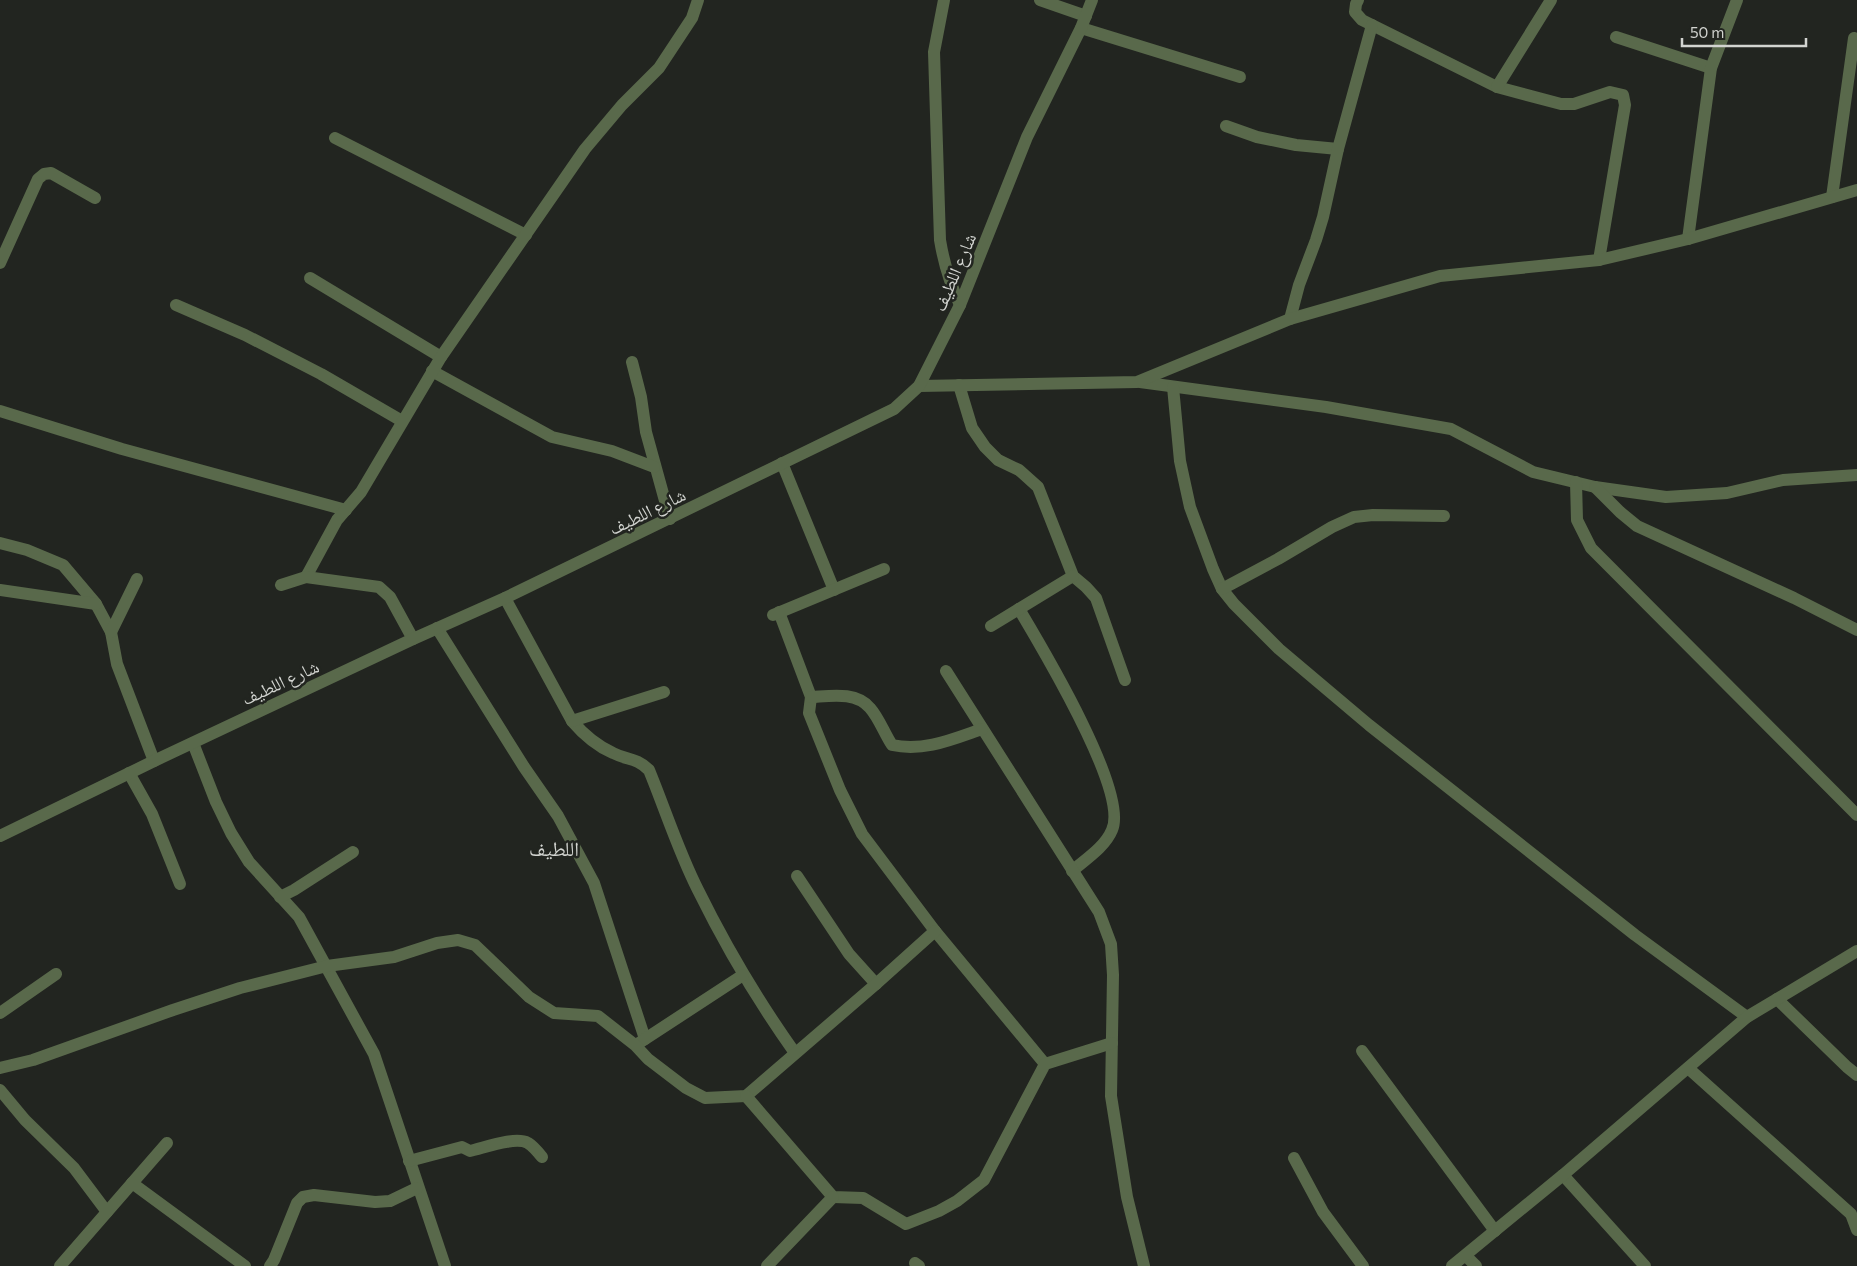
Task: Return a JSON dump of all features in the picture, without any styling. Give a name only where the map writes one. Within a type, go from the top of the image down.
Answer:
[{"type":"street","points":[[306,577],[337,520],[361,492],[441,357],[585,149],[622,105],[659,68],[692,18],[698,0]]},
{"type":"street","points":[[944,0],[934,52],[940,240],[950,284],[960,305]]},
{"type":"street","points":[[1040,0],[1083,22],[1240,77]]},
{"type":"street","name":"شارع اللطيف","points":[[0,836],[154,761],[413,639],[505,598],[894,409],[920,386],[960,305],[1027,137],[1092,0]]},
{"type":"street","points":[[1358,0],[1355,12],[1362,20],[1497,87],[1561,104],[1574,104],[1610,92],[1622,95],[1625,105],[1599,260]]},
{"type":"street","points":[[1497,87],[1551,0]]},
{"type":"street","points":[[1688,239],[1711,68],[1737,0]]},
{"type":"street","points":[[1290,318],[1299,285],[1316,240],[1338,149],[1372,25]]},
{"type":"street","points":[[1616,36],[1711,68]]},
{"type":"street","points":[[1832,197],[1854,38]]},
{"type":"street","points":[[1226,126],[1257,137],[1338,149]]},
{"type":"street","points":[[335,138],[526,234]]},
{"type":"street","points":[[0,263],[6,232],[38,179],[44,174],[51,173],[94,198]]},
{"type":"street","points":[[1137,382],[1290,318],[1440,276],[1599,260],[1688,239],[1857,190]]},
{"type":"street","points":[[310,278],[441,357]]},
{"type":"street","points":[[176,306],[246,335],[321,374],[402,421]]},
{"type":"street","points":[[632,362],[641,396],[646,432],[654,467],[670,519]]},
{"type":"street","points":[[432,371],[552,437],[612,451],[654,467]]},
{"type":"street","points":[[920,386],[1137,382],[1326,407],[1451,429],[1533,472],[1595,487],[1666,497],[1727,493],[1783,480],[1857,475]]},
{"type":"street","points":[[959,385],[972,428],[985,447],[998,460],[1019,470],[1038,487],[1073,576],[1096,598],[1125,680]]},
{"type":"street","points":[[1174,387],[1180,461],[1190,507],[1222,589],[1234,604],[1279,650],[1369,726],[1635,935],[1747,1017]]},
{"type":"street","points":[[0,411],[122,449],[346,510]]},
{"type":"street","points":[[782,463],[834,590]]},
{"type":"street","points":[[1576,482],[1577,520],[1591,548],[1857,815]]},
{"type":"street","points":[[1595,487],[1636,526],[1794,598],[1857,630]]},
{"type":"street","points":[[1222,589],[1332,527],[1354,517],[1373,515],[1444,516]]},
{"type":"street","points":[[0,543],[27,550],[63,565],[96,604],[112,632],[117,664],[154,761]]},
{"type":"street","points":[[884,569],[776,614],[811,697],[809,713],[840,790],[862,834],[935,931],[1045,1064]]},
{"type":"street","points":[[991,626],[1073,576]]},
{"type":"street","points":[[281,585],[306,577],[379,587],[390,598],[413,639]]},
{"type":"street","points":[[112,632],[136,579]]},
{"type":"street","points":[[0,590],[96,604]]},
{"type":"street","points":[[505,598],[572,722],[585,736],[614,754],[640,761],[649,770],[697,888],[743,975],[765,1012],[795,1053]]},
{"type":"street","points":[[1019,609],[1078,714],[1104,772],[1114,812],[1113,829],[1106,842],[1072,871]]},
{"type":"street","points":[[438,628],[524,767],[558,816],[594,883],[640,1042],[648,1059],[686,1088],[705,1098],[746,1096],[935,931]]},
{"type":"street","points":[[946,671],[1099,912],[1111,944],[1113,975],[1111,1096],[1127,1197],[1144,1266]]},
{"type":"street","points":[[572,722],[664,692]]},
{"type":"street","points":[[811,697],[843,695],[854,697],[870,707],[892,745],[904,747],[940,744],[982,729]]},
{"type":"street","points":[[193,743],[216,802],[231,833],[249,862],[299,917],[374,1054],[417,1188],[445,1266]]},
{"type":"street","points":[[130,773],[152,814],[180,884]]},
{"type":"street","points":[[280,896],[294,890],[353,852]]},
{"type":"street","points":[[797,876],[850,954],[876,984]]},
{"type":"street","points":[[0,1068],[33,1060],[240,988],[326,966],[394,957],[437,943],[458,940],[475,945],[529,996],[554,1013],[598,1016],[640,1042]]},
{"type":"street","points":[[1452,1266],[1564,1175],[1747,1017],[1857,951]]},
{"type":"street","points":[[0,1013],[56,974]]},
{"type":"street","points":[[640,1042],[743,975]]},
{"type":"street","points":[[1777,999],[1857,1075]]},
{"type":"street","points":[[746,1096],[833,1196],[863,1198],[906,1224],[939,1211],[957,1201],[984,1180],[1045,1064],[1112,1043]]},
{"type":"street","points":[[1362,1051],[1495,1231]]},
{"type":"street","points":[[1688,1068],[1851,1214],[1857,1230]]},
{"type":"street","points":[[0,1090],[26,1120],[74,1168],[106,1212]]},
{"type":"street","points":[[409,1161],[462,1147],[470,1151],[510,1141],[523,1141],[530,1144],[542,1157]]},
{"type":"street","points":[[60,1266],[167,1143]]},
{"type":"street","points":[[1294,1158],[1322,1212],[1363,1266]]},
{"type":"street","points":[[1564,1175],[1645,1266]]},
{"type":"street","points":[[132,1183],[245,1266]]},
{"type":"street","points":[[270,1266],[297,1203],[303,1197],[314,1195],[375,1202],[390,1201],[417,1188]]},
{"type":"street","points":[[767,1266],[833,1196]]},
{"type":"street","points":[[1466,1256],[1476,1266]]},
{"type":"district","name":"اللطيف","points":[[554,848]]}]
